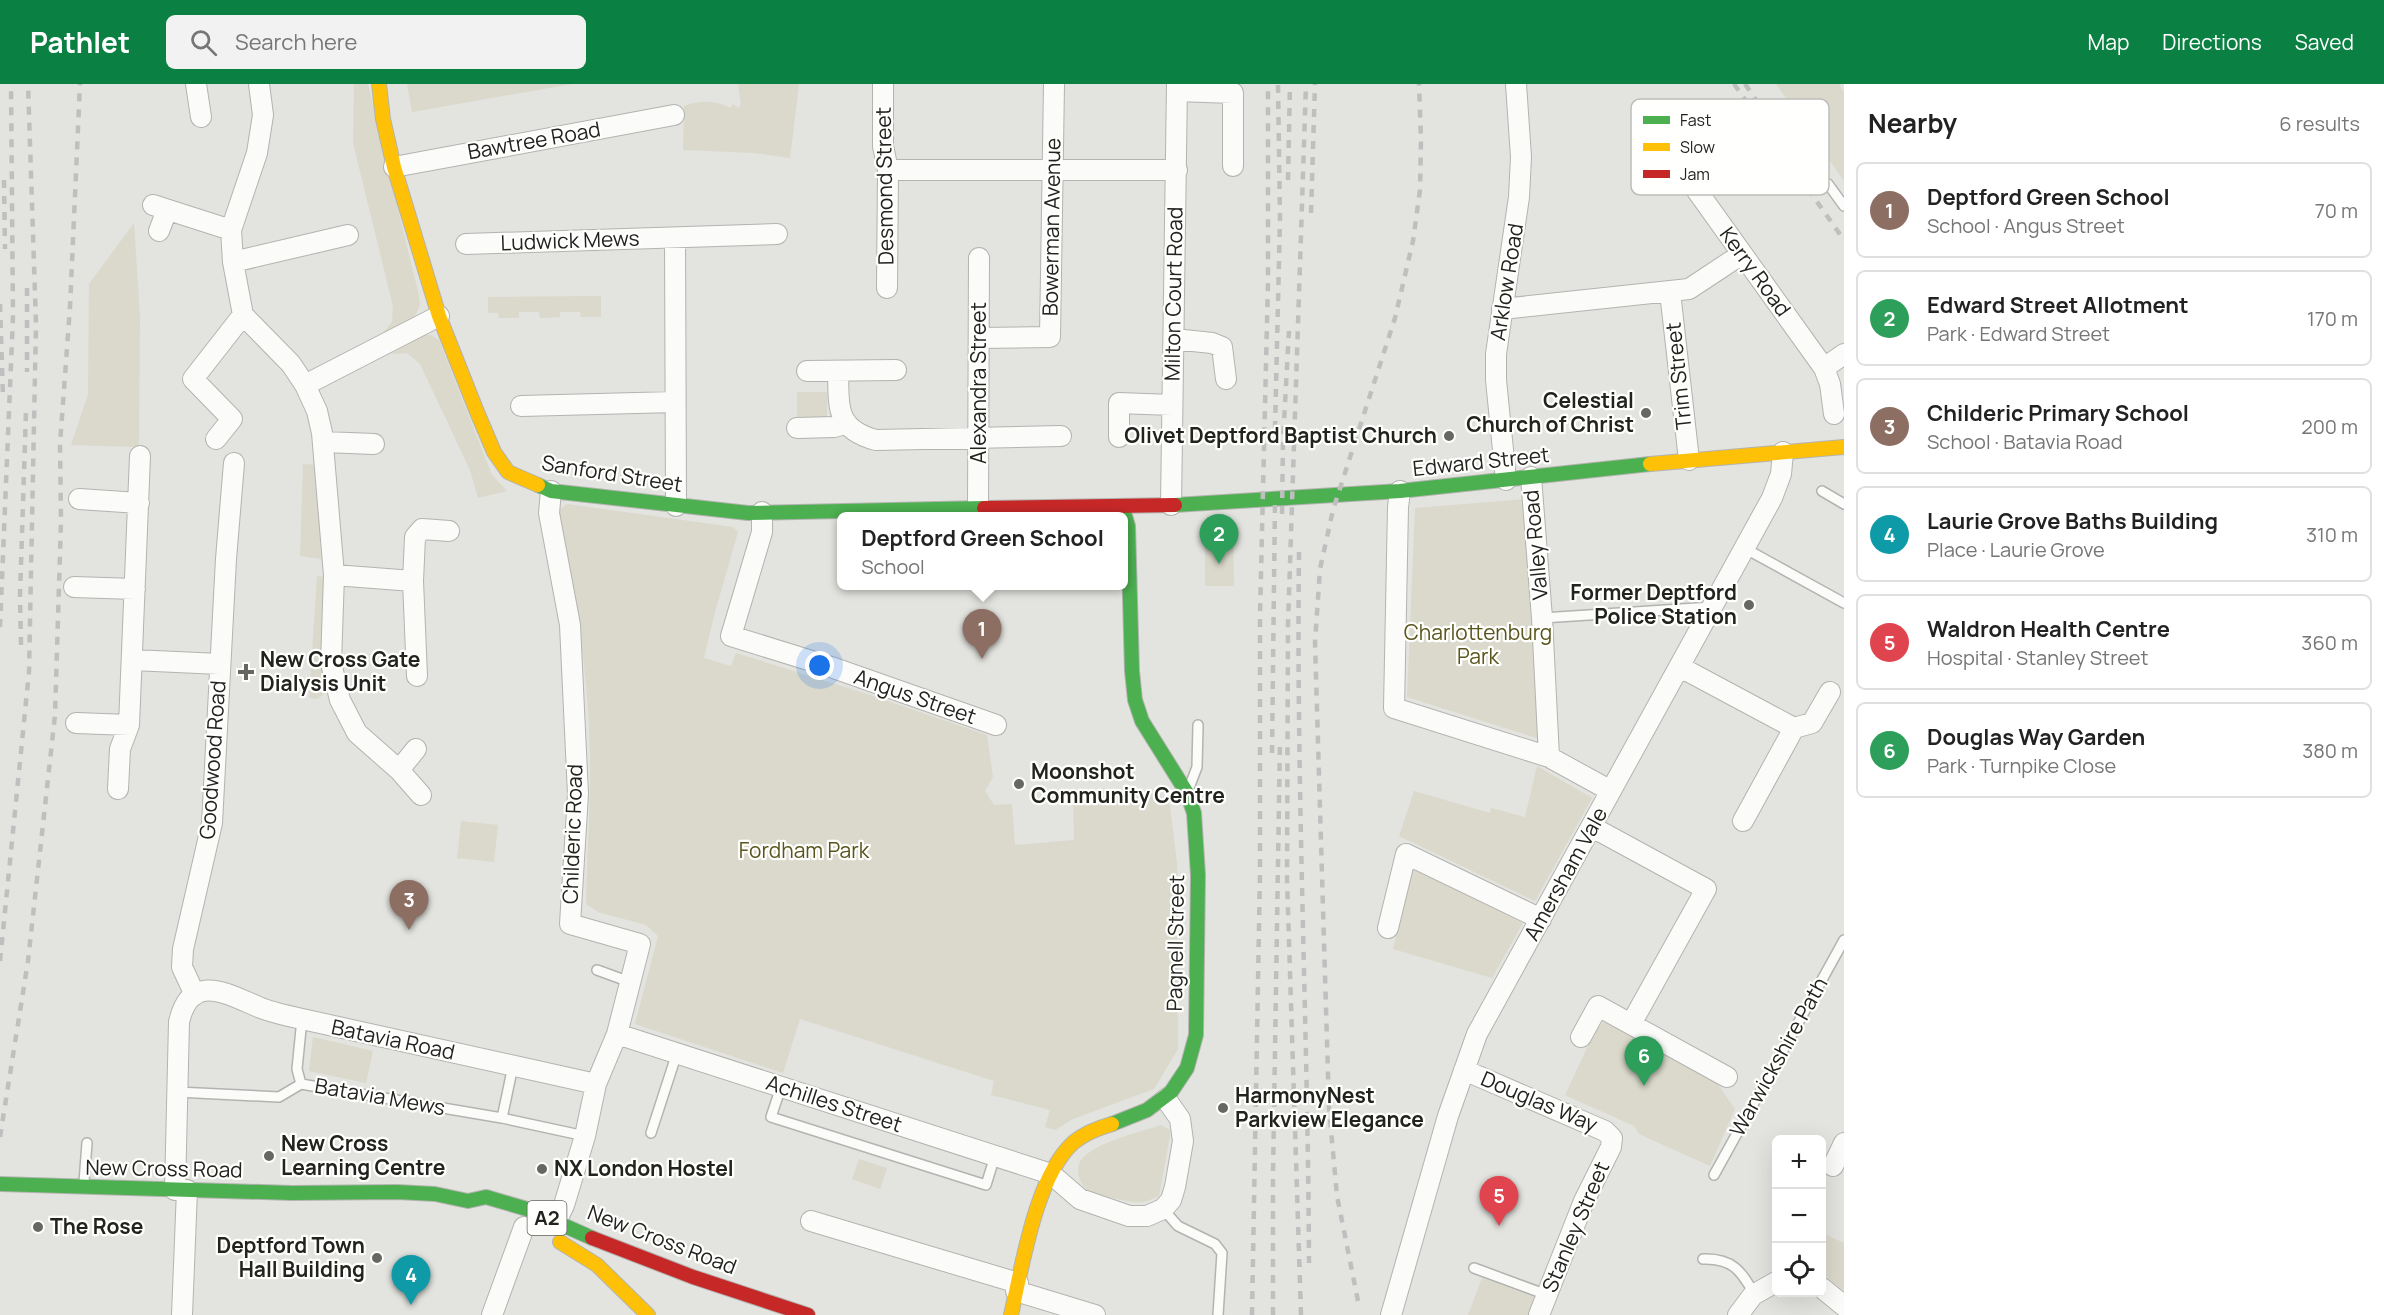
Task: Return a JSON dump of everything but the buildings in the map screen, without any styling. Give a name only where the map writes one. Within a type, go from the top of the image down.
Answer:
[{"type":"main road","name":"Sanford Street","points":[[379,84],[383,119],[394,166],[439,316],[494,452],[508,472],[550,491],[732,512],[1122,506]]},
{"type":"main road","name":"Edward Street","points":[[1122,506],[1210,504],[1400,492],[1689,460],[1844,447]]},
{"type":"main road","name":"Pagnell Street","points":[[1122,506],[1124,512]]},
{"type":"main road","name":"Pagnell Street","points":[[1011,1315],[1042,1195],[1050,1174],[1067,1149],[1078,1138],[1094,1129],[1148,1110],[1166,1099],[1181,1081],[1194,1052],[1197,839],[1194,813],[1187,793],[1142,721],[1135,700],[1130,639],[1128,526]]},
{"type":"main road","name":"New Cross Road","points":[[0,1184],[291,1193],[406,1192],[435,1194],[468,1201],[486,1197],[506,1202],[536,1228],[623,1251],[808,1315]]},
{"type":"main road","name":"A2","points":[[468,1201],[482,1213]]},
{"type":"main road","name":"A2","points":[[536,1228],[594,1263],[648,1315]]},
{"type":"main road","name":"A2","points":[[665,1281],[680,1276],[693,1277]]},
{"type":"main road","points":[[654,1298],[655,1315]]},
{"type":"street","points":[[196,84],[201,117]]},
{"type":"street","points":[[259,84],[263,115],[256,153],[231,230],[233,262],[243,315],[291,364],[305,385],[316,411],[324,442],[334,575],[331,663],[340,700],[357,733],[399,770],[421,795]]},
{"type":"street","name":"Desmond Street","points":[[883,84],[883,146],[888,170],[887,288]]},
{"type":"street","name":"Bowerman Avenue","points":[[980,338],[1050,337],[1054,84]]},
{"type":"street","name":"Arklow Road","points":[[1506,480],[1496,380],[1496,354],[1519,197],[1521,157],[1516,84]]},
{"type":"street","points":[[1177,87],[1233,93],[1233,166]]},
{"type":"street","name":"Milton Court Road","points":[[1171,505],[1177,87]]},
{"type":"street","name":"Bawtree Road","points":[[394,166],[674,115]]},
{"type":"street","points":[[888,170],[1177,170]]},
{"type":"street","name":"Kerry Road","points":[[1700,195],[1824,368],[1830,384],[1834,414]]},
{"type":"street","points":[[159,231],[160,207],[231,230]]},
{"type":"street","name":"Ludwick Mews","points":[[466,244],[777,234]]},
{"type":"street","points":[[233,262],[348,235]]},
{"type":"street","points":[[675,238],[676,506]]},
{"type":"street","name":"Trim Street","points":[[1502,309],[1689,289],[1742,254]]},
{"type":"street","name":"Alexandra Street","points":[[978,508],[979,258]]},
{"type":"street","name":"Trim Street","points":[[1670,292],[1689,460]]},
{"type":"street","points":[[216,439],[232,419],[193,379],[243,315]]},
{"type":"street","points":[[305,385],[439,316]]},
{"type":"street","points":[[1174,339],[1212,343],[1222,347],[1226,379]]},
{"type":"street","points":[[1824,368],[1844,354]]},
{"type":"street","points":[[807,371],[896,370]]},
{"type":"street","points":[[838,371],[839,409],[845,424],[859,435],[876,440],[1061,436]]},
{"type":"street","points":[[521,406],[675,402]]},
{"type":"street","points":[[1119,437],[1119,403],[1172,405]]},
{"type":"street","points":[[797,428],[834,427],[845,424]]},
{"type":"street","points":[[324,442],[374,444]]},
{"type":"street","name":"Amersham Vale","points":[[1391,1315],[1448,1116],[1477,1034],[1746,549],[1776,490],[1781,474],[1783,452]]},
{"type":"street","points":[[118,789],[120,749],[129,725],[140,456]]},
{"type":"street","name":"Goodwood Road","points":[[195,995],[182,967],[183,949],[212,823],[234,464]]},
{"type":"street","name":"Valley Road","points":[[1531,477],[1542,618],[1549,757]]},
{"type":"street","name":"Childeric Road","points":[[492,1315],[536,1228],[564,1205],[585,1136],[596,1084],[616,1034],[640,944],[570,924],[578,794],[570,625],[549,513],[550,491]]},
{"type":"street","points":[[1400,492],[1394,708],[1549,757],[1611,791]]},
{"type":"street","points":[[79,499],[139,503]]},
{"type":"street","name":"Angus Street","points":[[762,512],[762,532],[731,636],[831,667],[996,725]]},
{"type":"street","points":[[417,676],[415,537],[422,529],[449,531]]},
{"type":"street","points":[[334,575],[414,581]]},
{"type":"street","points":[[74,587],[135,589]]},
{"type":"street","points":[[133,660],[220,664]]},
{"type":"street","points":[[1680,667],[1794,728],[1812,723],[1830,692]]},
{"type":"street","points":[[76,723],[129,725]]},
{"type":"street","points":[[1743,821],[1794,728]]},
{"type":"street","points":[[399,770],[416,749]]},
{"type":"street","points":[[1592,827],[1706,889],[1631,1024]]},
{"type":"street","points":[[1388,928],[1406,854],[1541,919]]},
{"type":"street","name":"Batavia Road","points":[[195,995],[206,990],[220,990],[264,1009],[302,1019],[596,1084]]},
{"type":"street","points":[[182,1315],[181,1190],[177,1092],[179,1022],[186,1003],[195,995]]},
{"type":"street","points":[[1581,1036],[1598,1006],[1727,1077]]},
{"type":"street","name":"Achilles Street","points":[[616,1034],[1050,1174]]},
{"type":"street","name":"Douglas Way","points":[[1464,1070],[1605,1131],[1612,1138]]},
{"type":"street","points":[[1050,1174],[1080,1199],[1129,1216],[1147,1216],[1163,1209],[1171,1200],[1175,1187],[1183,1141],[1180,1119],[1166,1099]]},
{"type":"street","name":"Stanley Street","points":[[1539,1315],[1584,1202],[1611,1147],[1612,1138]]},
{"type":"street","points":[[1833,1166],[1844,1143]]},
{"type":"street","points":[[811,1221],[1017,1287],[1095,1315]]},
{"type":"street","points":[[1738,1315],[1755,1294],[1772,1284]]},
{"type":"street","points":[[1826,1292],[1844,1306]]},
{"type":"lane","points":[[1829,185],[1844,206]]},
{"type":"lane","points":[[1822,491],[1844,504]]},
{"type":"lane","points":[[1746,549],[1844,603]]},
{"type":"lane","points":[[1542,618],[1714,607]]},
{"type":"lane","points":[[1187,793],[1197,767],[1198,725]]},
{"type":"lane","name":"Warwickshire Path","points":[[1714,1175],[1844,940]]},
{"type":"lane","points":[[597,970],[630,982]]},
{"type":"lane","points":[[301,1084],[297,1069],[302,1019]]},
{"type":"lane","points":[[651,1133],[676,1053]]},
{"type":"lane","points":[[502,1118],[513,1066]]},
{"type":"lane","name":"Batavia Mews","points":[[177,1092],[279,1097],[301,1084],[502,1118],[585,1136]]},
{"type":"lane","points":[[781,1087],[771,1117],[854,1144],[986,1185],[995,1156]]},
{"type":"lane","points":[[84,1188],[87,1143]]},
{"type":"lane","points":[[1163,1209],[1178,1226],[1215,1244],[1222,1253],[1218,1315]]},
{"type":"lane","points":[[1703,1259],[1720,1259],[1741,1272],[1755,1294]]},
{"type":"lane","points":[[1474,1268],[1547,1295]]},
{"type":"green space","points":[[354,84],[368,84],[419,296],[420,305],[412,322],[382,334],[392,322],[393,306],[353,143]]},
{"type":"green space","points":[[407,84],[572,84],[412,112]]},
{"type":"green space","points":[[738,84],[799,84],[790,158],[755,153],[683,150],[684,106],[708,102],[719,103],[731,108],[733,104],[738,108],[741,104]]},
{"type":"green space","points":[[1776,84],[1839,84],[1844,92],[1844,181],[1829,160],[1829,99],[1787,99]]},
{"type":"green space","points":[[134,223],[140,317],[139,447],[71,445],[88,394],[89,284]]},
{"type":"green space","points":[[601,296],[601,317],[581,317],[580,312],[560,312],[560,317],[540,318],[539,312],[519,312],[519,318],[499,318],[498,313],[488,313],[488,297]]},
{"type":"green space","points":[[423,335],[431,335],[439,340],[492,475],[507,491],[478,498],[470,470],[420,364],[407,353],[391,354]]},
{"type":"green space","points":[[797,392],[827,392],[827,419],[797,419]]},
{"type":"green space","points":[[303,464],[317,465],[321,559],[300,556]]},
{"type":"green space","name":"Charlottenburg Park","points":[[1537,498],[1552,743],[1407,697],[1415,508]]},
{"type":"green space","name":"Fordham Park","points":[[567,504],[733,527],[738,532],[704,658],[731,666],[736,653],[987,735],[993,777],[985,791],[994,805],[1012,804],[1015,845],[1074,840],[1073,798],[1158,793],[1170,805],[1177,864],[1178,1049],[1154,1089],[1073,1119],[1055,1130],[1045,1127],[1050,1110],[991,1095],[994,1081],[800,1019],[783,1073],[635,1024],[658,936],[646,925],[598,912],[586,904],[590,790],[589,721],[580,630],[559,510]]},
{"type":"green space","points":[[1205,519],[1233,520],[1234,586],[1205,586]]},
{"type":"green space","points":[[317,576],[325,577],[321,662],[327,692],[317,699],[309,698]]},
{"type":"green space","points":[[1537,766],[1592,798],[1535,901],[1399,836],[1414,791],[1490,813],[1491,808],[1525,817]]},
{"type":"green space","points":[[461,821],[498,825],[494,862],[457,858]]},
{"type":"green space","points":[[1411,869],[1523,923],[1492,978],[1393,949]]},
{"type":"green space","points":[[1604,1022],[1712,1076],[1735,1109],[1710,1166],[1639,1134],[1634,1126],[1565,1095],[1595,1031]]},
{"type":"green space","points":[[313,1037],[373,1051],[366,1083],[309,1071]]},
{"type":"green space","points":[[1161,1125],[1170,1130],[1170,1136],[1159,1196],[1148,1201],[1130,1202],[1084,1187],[1078,1167],[1088,1153],[1107,1143]]},
{"type":"green space","points":[[859,1159],[887,1168],[880,1189],[852,1179]]},
{"type":"green space","points":[[1826,1235],[1844,1243],[1844,1291],[1826,1276]]},
{"type":"green space","points":[[1482,1278],[1536,1298],[1529,1315],[1468,1315]]},
{"type":"railway","points":[[0,627],[13,316],[11,84]]},
{"type":"railway","points":[[0,961],[29,672],[36,324],[28,84]]},
{"type":"railway","points":[[0,1137],[28,961],[55,715],[61,521],[60,444],[70,307],[80,84]]},
{"type":"railway","points":[[1252,1315],[1260,871],[1260,616],[1268,281],[1268,84]]},
{"type":"railway","points":[[1275,429],[1280,219],[1278,84]]},
{"type":"railway","points":[[1288,180],[1290,84]]},
{"type":"railway","points":[[1301,1315],[1287,879],[1288,624],[1306,84]]},
{"type":"railway","points":[[1311,213],[1315,84]]},
{"type":"railway","points":[[1358,1301],[1337,1196],[1329,1108],[1315,642],[1320,569],[1333,510],[1395,318],[1413,241],[1420,190],[1419,84]]},
{"type":"railway","points":[[1734,84],[1745,99]]},
{"type":"railway","points":[[1745,84],[1755,99]]},
{"type":"railway","points":[[4,180],[5,249]]},
{"type":"railway","points":[[1812,195],[1844,240]]},
{"type":"railway","points":[[27,288],[27,372]]},
{"type":"railway","points":[[0,304],[3,397]]},
{"type":"railway","points":[[1282,514],[1283,440],[1289,331]]},
{"type":"railway","points":[[21,645],[20,596],[26,411]]},
{"type":"railway","points":[[1272,753],[1275,501]]},
{"type":"railway","points":[[1299,552],[1299,730],[1309,1263]]},
{"type":"railway","points":[[1273,1315],[1280,739]]},
{"type":"traffic: fast","points":[[1175,505],[1400,491],[1650,464]]},
{"type":"traffic: fast","points":[[538,485],[551,491],[748,513],[984,508]]},
{"type":"traffic: fast","points":[[1122,506],[1124,512]]},
{"type":"traffic: fast","points":[[1112,1124],[1147,1110],[1171,1092],[1187,1068],[1196,1035],[1198,875],[1194,813],[1187,793],[1142,721],[1135,700],[1132,671],[1128,526]]},
{"type":"traffic: fast","points":[[0,1184],[292,1193],[397,1192],[435,1194],[468,1201],[486,1197],[527,1209],[592,1238]]},
{"type":"traffic: slow","points":[[379,84],[383,119],[394,167],[439,316],[477,412],[494,452],[508,472],[538,485]]},
{"type":"traffic: slow","points":[[1650,464],[1844,447]]},
{"type":"traffic: slow","points":[[1011,1315],[1032,1223],[1050,1176],[1061,1157],[1074,1142],[1092,1131],[1112,1124]]},
{"type":"traffic: slow","points":[[560,1242],[597,1265],[648,1315]]},
{"type":"traffic: jam","points":[[984,508],[1175,505]]},
{"type":"traffic: jam","points":[[592,1238],[693,1277],[808,1315]]},
{"type":"place","name":"Celestial Church of Christ","points":[[1646,413]]},
{"type":"place","name":"Olivet Deptford Baptist Church","points":[[1449,436]]},
{"type":"place","name":"Edward Street Allotment","points":[[1219,564]]},
{"type":"place","name":"Former Deptford Police Station","points":[[1749,605]]},
{"type":"place","name":"Deptford Green School","points":[[982,659]]},
{"type":"place","name":"New Cross Gate Dialysis Unit","points":[[246,672]]},
{"type":"place","name":"Moonshot Community Centre","points":[[1019,784]]},
{"type":"place","name":"Childeric Primary School","points":[[409,930]]},
{"type":"place","name":"Douglas Way Garden","points":[[1644,1086]]},
{"type":"place","name":"HarmonyNest Parkview Elegance","points":[[1223,1108]]},
{"type":"place","name":"New Cross Learning Centre","points":[[269,1156]]},
{"type":"place","name":"NX London Hostel","points":[[542,1169]]},
{"type":"place","name":"Waldron Health Centre","points":[[1499,1226]]},
{"type":"place","name":"The Rose","points":[[38,1227]]},
{"type":"place","name":"Deptford Town Hall Building","points":[[377,1258]]},
{"type":"place","name":"Laurie Grove Baths Building","points":[[411,1305]]}]
